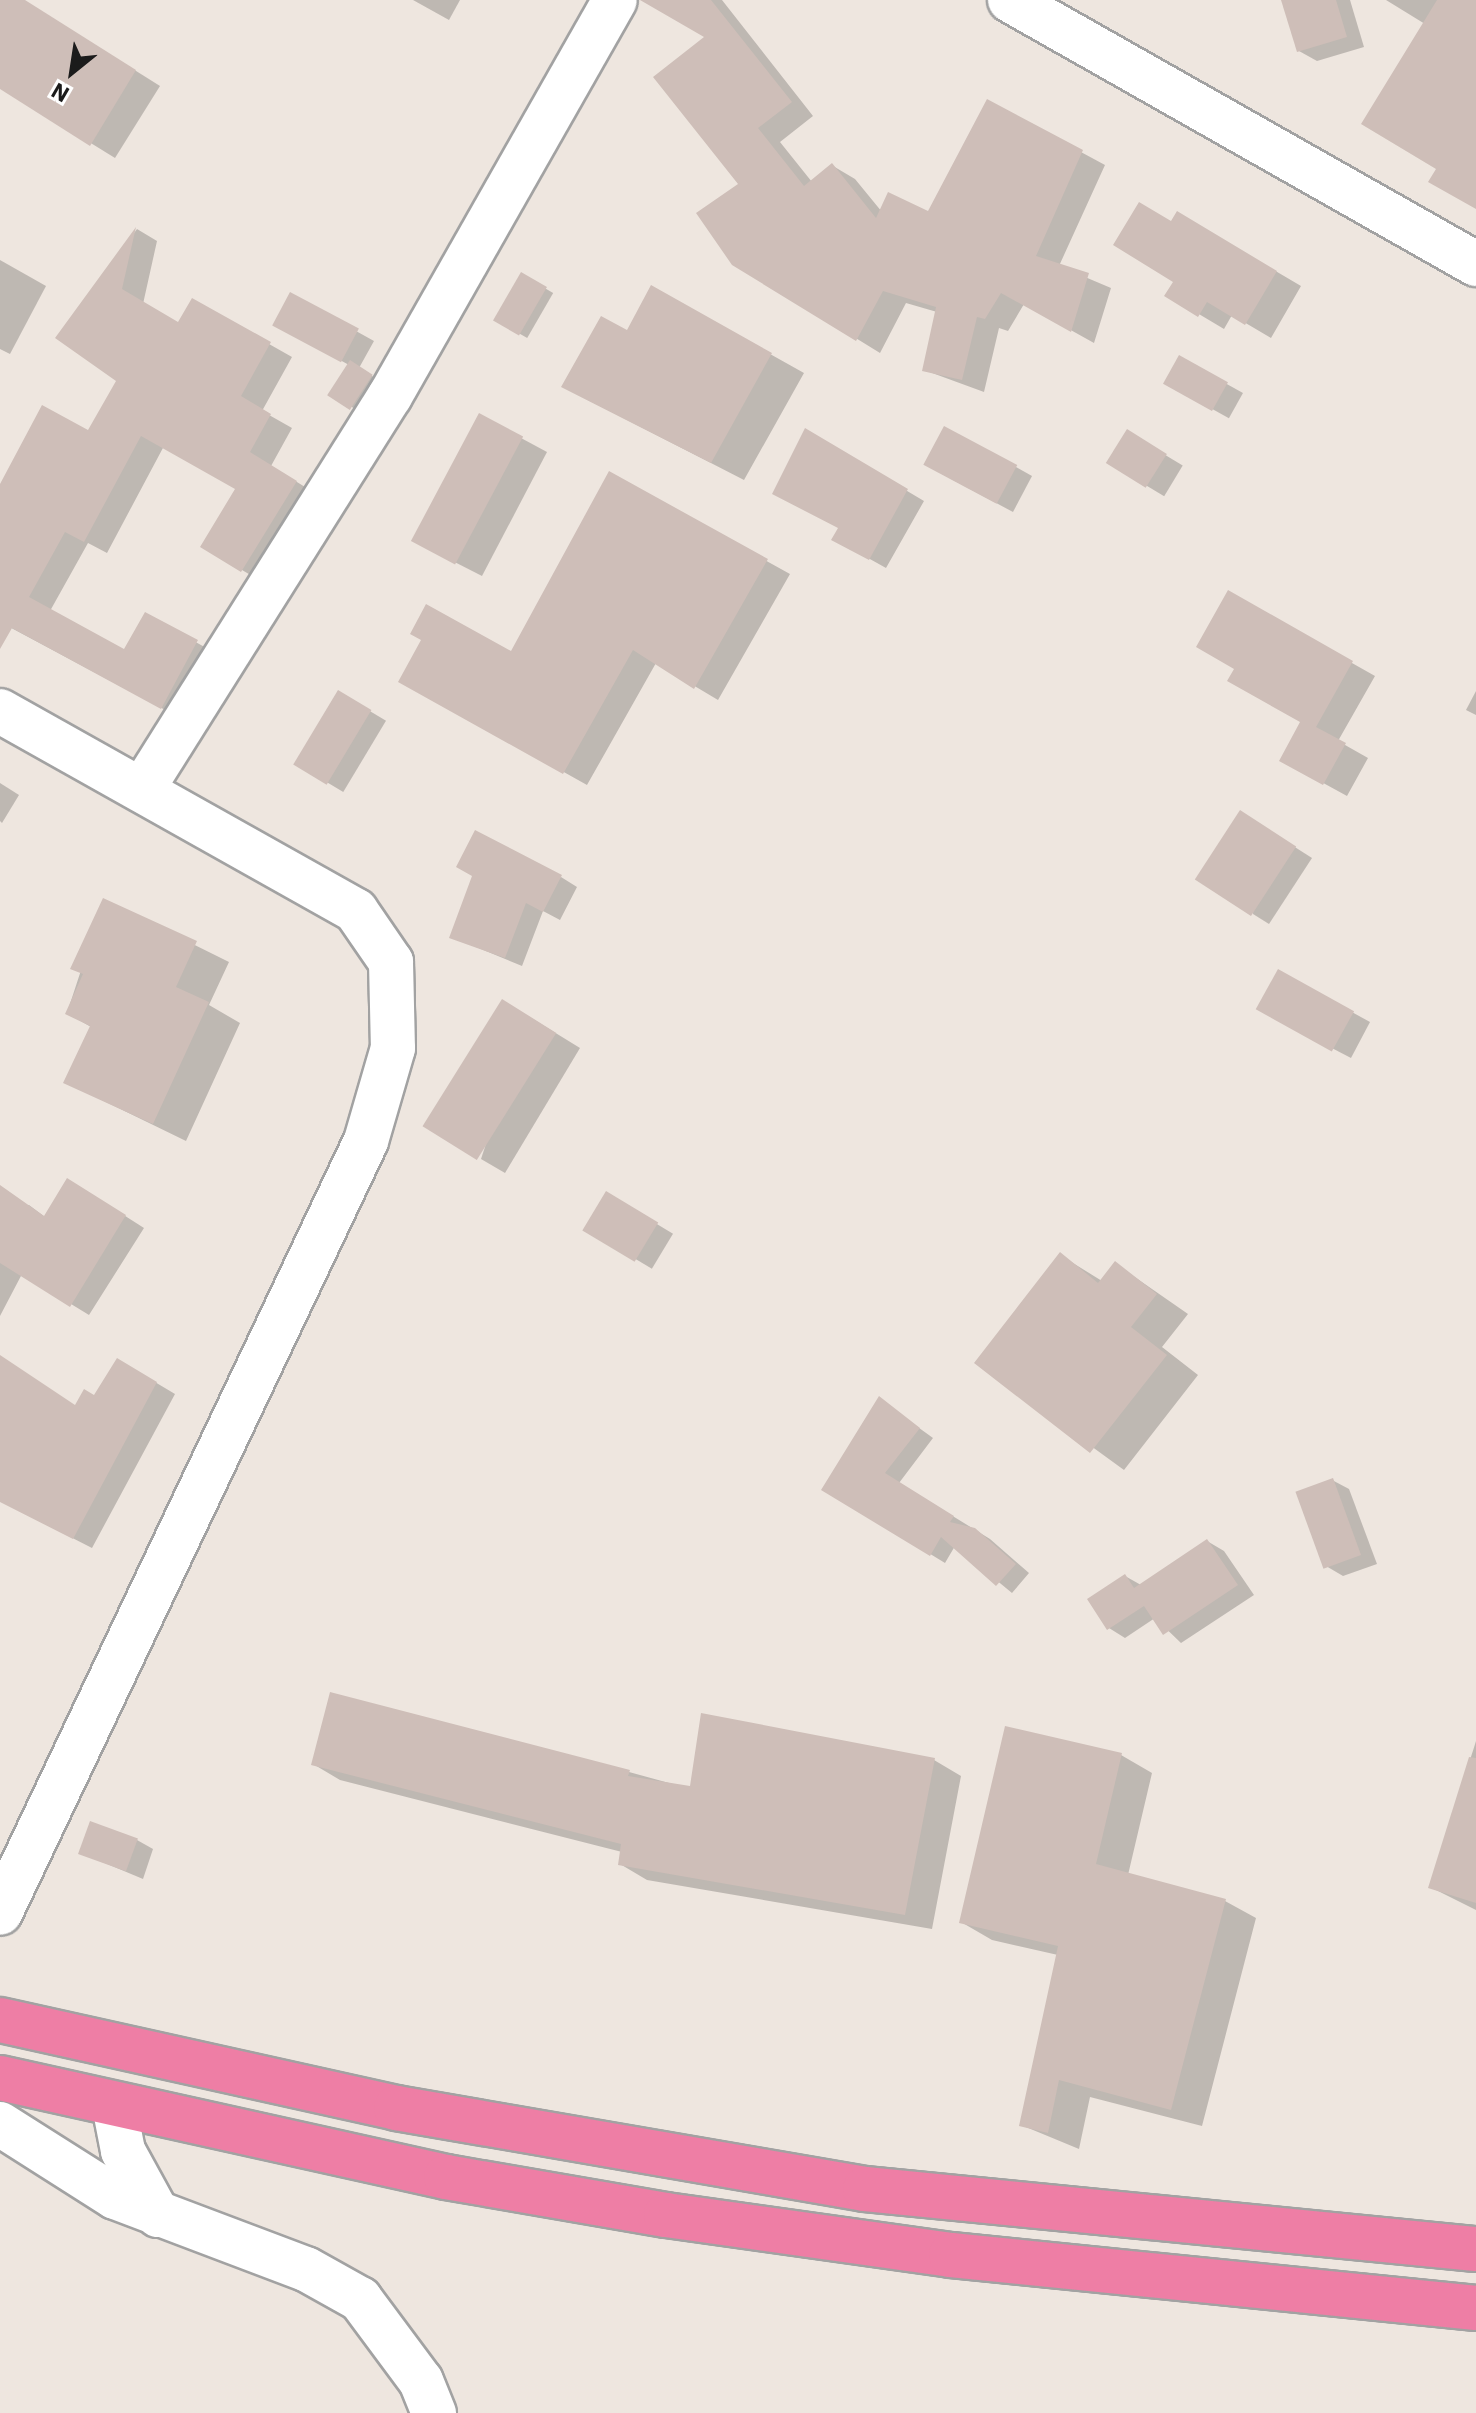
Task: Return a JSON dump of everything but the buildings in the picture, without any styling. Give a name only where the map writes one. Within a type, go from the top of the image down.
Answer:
[{"type":"highway","points":[[0,2020],[396,2108],[865,2189],[1466,2249],[1461,2307],[966,2257],[666,2215],[114,2105],[0,2078]]},
{"type":"street","points":[[143,788],[390,396],[615,0]]},
{"type":"street","points":[[1010,0],[1476,264]]},
{"type":"street","points":[[0,711],[143,788],[356,911],[391,962],[393,1048],[366,1141],[0,1913]]},
{"type":"street","points":[[114,2105],[123,2151],[158,2215]]},
{"type":"street","points":[[0,2124],[102,2190],[158,2215],[306,2269],[360,2299],[421,2381],[434,2413]]}]
